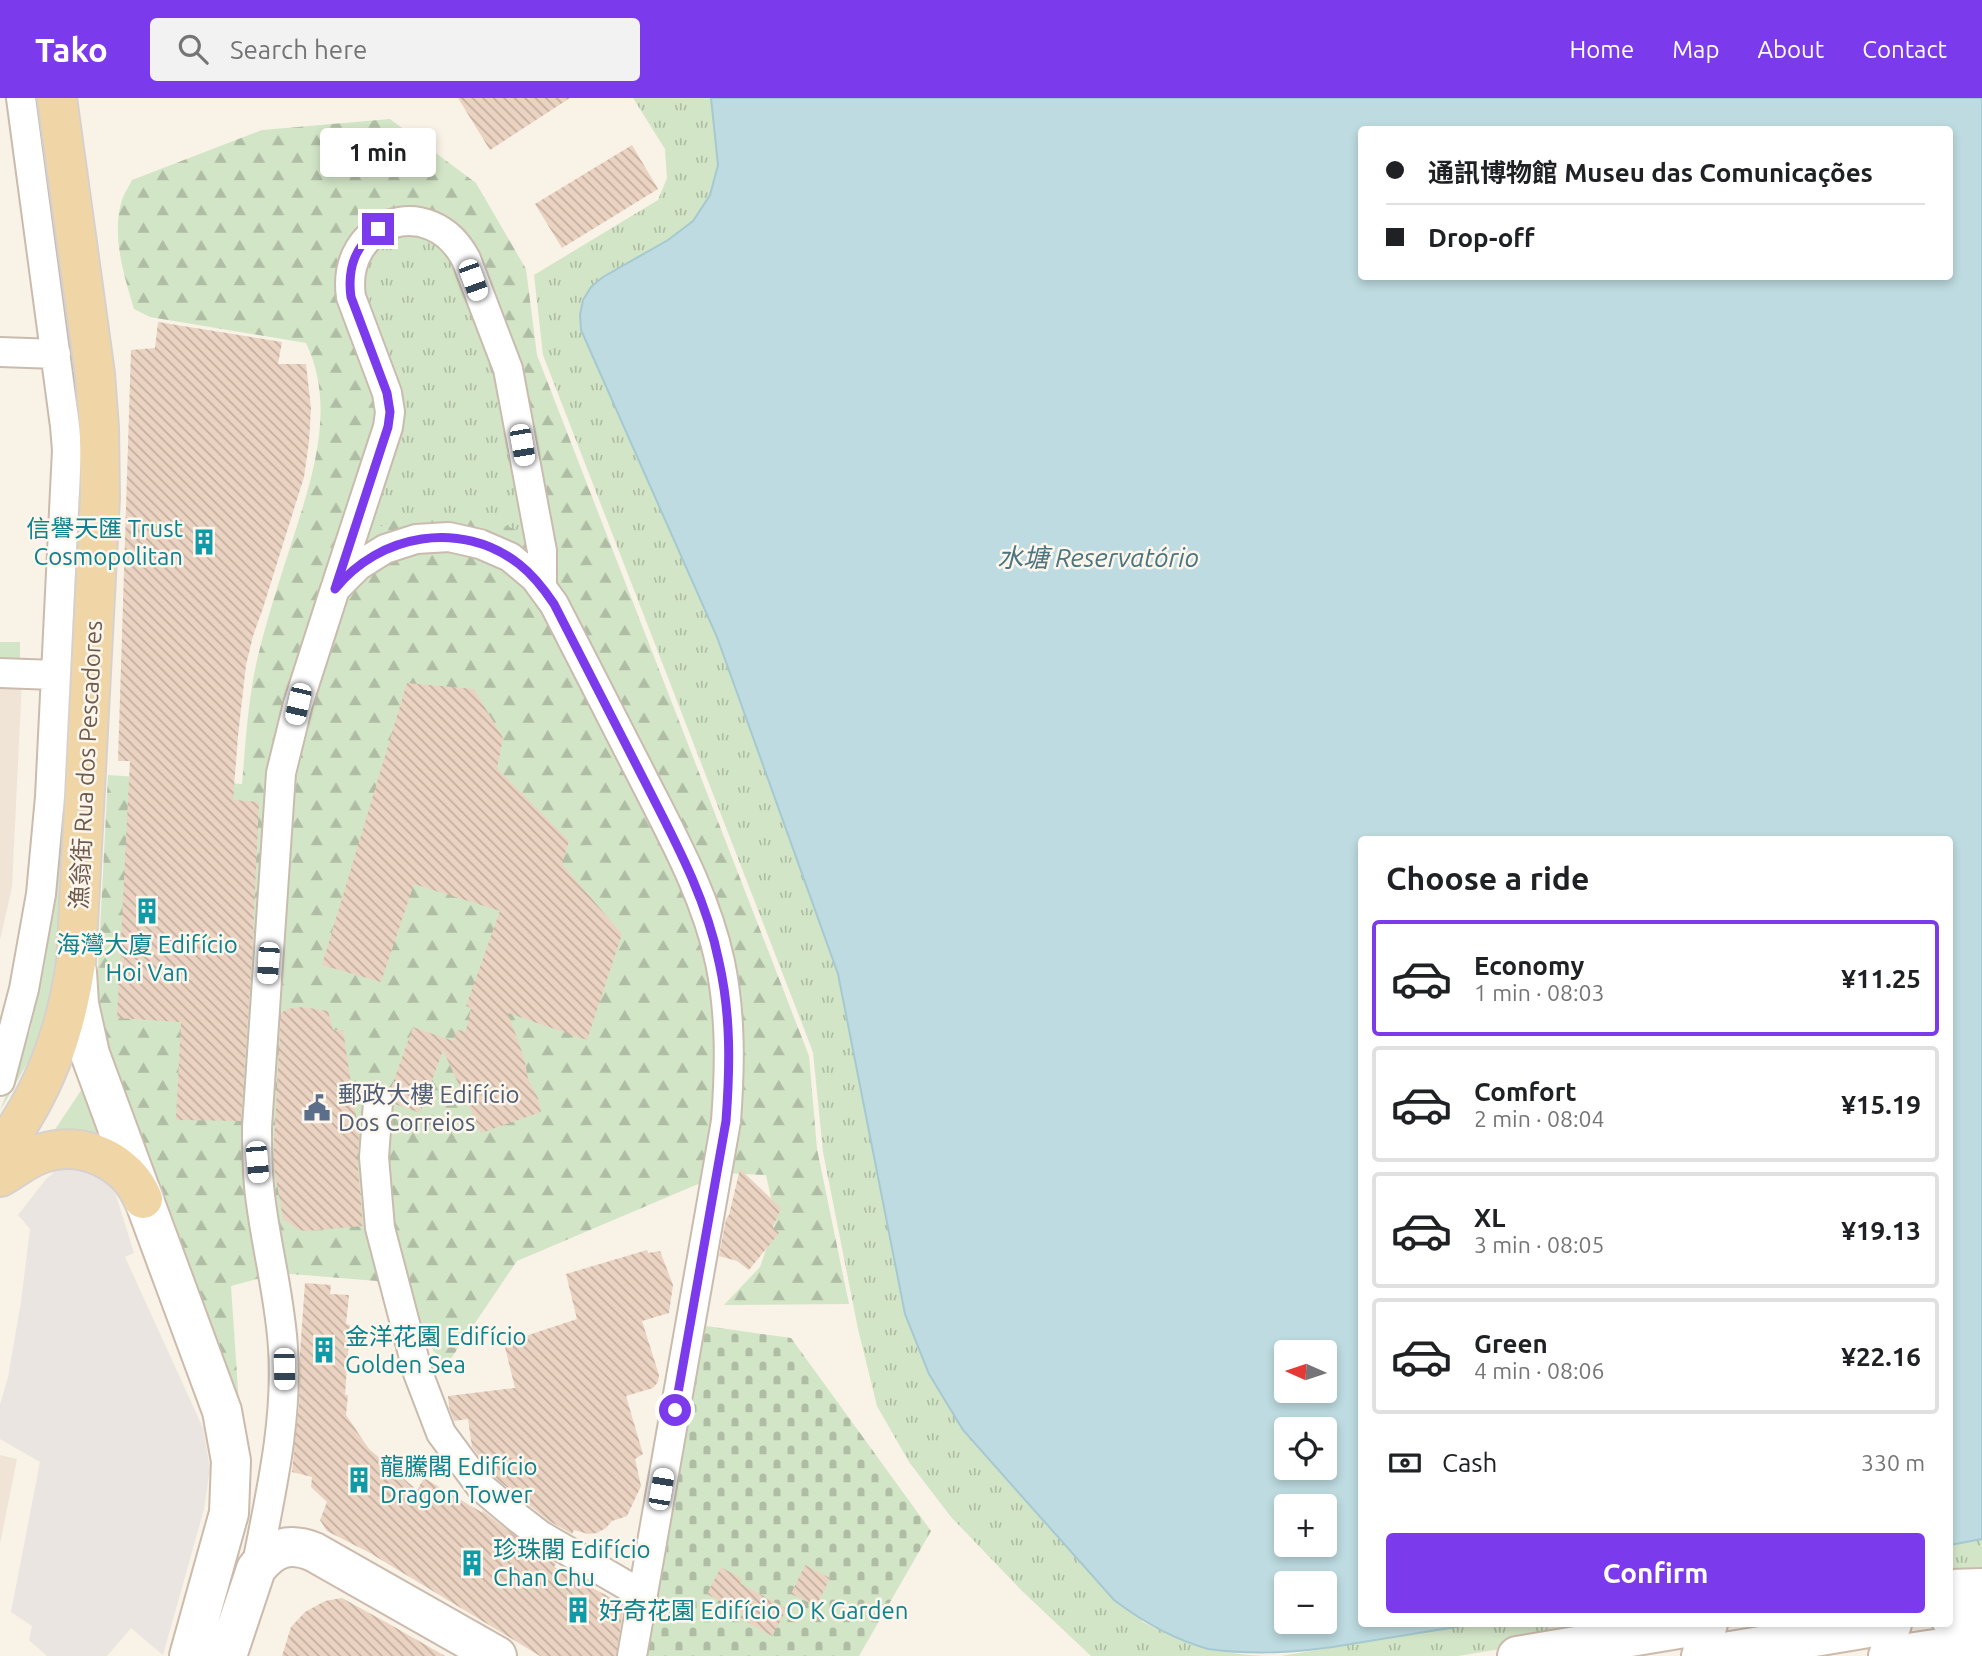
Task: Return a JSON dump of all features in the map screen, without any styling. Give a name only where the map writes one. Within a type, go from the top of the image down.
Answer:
[{"type":"main road","name":"漁翁街 Rua dos Pescadores","points":[[57,98],[95,374],[99,428],[100,498],[76,963],[79,1004],[90,1054],[222,1411],[232,1461],[226,1529],[189,1656]]},
{"type":"main road","points":[[0,1152],[31,1105],[55,1054],[67,1014],[76,963]]},
{"type":"main road","points":[[0,1177],[41,1154],[61,1149],[82,1150],[95,1153],[119,1167],[133,1181],[143,1199]]},
{"type":"main road","points":[[227,1656],[256,1569],[275,1550],[288,1547],[302,1547],[314,1552],[497,1656]]},
{"type":"main road","points":[[1953,1589],[1982,1588]]},
{"type":"main road","points":[[1953,1618],[1982,1616]]},
{"type":"main road","points":[[1517,1656],[1691,1627]]},
{"type":"main road","points":[[1701,1656],[1874,1627]]},
{"type":"main road","points":[[1888,1656],[1982,1642]]},
{"type":"street","name":"漁翁街 Rua dos Pescadores","points":[[0,1081],[24,989],[41,894],[50,797],[66,450],[65,426],[20,98]]},
{"type":"street","points":[[256,1569],[281,1429],[284,1389],[280,1310],[260,1198],[257,1150],[281,773],[298,704],[388,427],[390,412],[386,389],[351,297],[349,281],[358,249],[370,235],[387,225],[410,221],[424,222],[438,228],[459,247],[466,259],[508,369],[542,551],[542,586]]},
{"type":"street","points":[[0,352],[55,354]]},
{"type":"street","points":[[335,589],[358,566],[385,549],[406,542],[438,537],[470,541],[490,547],[519,564],[542,586],[554,604],[683,855],[709,923],[726,1001],[729,1068],[726,1121],[632,1656]]},
{"type":"street","points":[[0,673],[55,675]]},
{"type":"street","points":[[378,1102],[374,1157],[380,1228],[418,1373],[441,1433],[481,1487],[526,1524],[540,1535],[643,1595]]},
{"type":"shaded area","points":[[0,679],[22,680],[12,887],[0,940]]},
{"type":"shaded area","points":[[61,1167],[86,1168],[105,1178],[116,1195],[134,1253],[125,1257],[203,1428],[210,1468],[204,1509],[163,1655],[131,1628],[107,1656],[47,1656],[29,1640],[32,1626],[11,1612],[40,1462],[0,1439],[0,1405],[8,1377],[21,1302],[30,1229],[18,1215],[46,1179]]},
{"type":"shaded area","points":[[0,1455],[17,1459],[0,1544]]},
{"type":"green space","points":[[32,98],[39,98],[87,444],[62,964],[44,1034],[0,1111],[30,1031],[45,962],[57,880],[79,444]]},
{"type":"green space","points":[[633,98],[711,98],[718,165],[710,195],[693,221],[580,315],[581,330],[717,637],[838,974],[905,1314],[1143,1622],[1205,1647],[1237,1654],[1272,1656],[1091,1656],[1022,1591],[951,1517],[909,1462],[877,1406],[858,1329],[823,1152],[813,1052],[543,355],[534,275],[658,200],[667,178],[665,149]]},
{"type":"green space","points":[[390,119],[476,183],[526,269],[537,355],[809,1056],[817,1149],[849,1304],[724,1305],[760,1267],[776,1221],[766,1175],[724,1173],[517,1261],[446,1366],[377,1281],[279,1273],[231,1286],[241,1435],[96,1008],[108,775],[242,784],[255,668],[315,460],[321,412],[319,389],[315,366],[306,343],[150,317],[134,309],[120,255],[119,213],[123,197],[132,180],[262,130]]},
{"type":"green space","points":[[412,237],[432,243],[447,253],[478,329],[520,465],[526,533],[478,518],[432,513],[394,520],[368,534],[391,447],[355,274],[363,253],[391,238]]},
{"type":"green space","points":[[0,642],[20,642],[20,665],[0,665]]},
{"type":"green space","points":[[84,1086],[104,1135],[77,1133],[50,1137]]},
{"type":"green space","points":[[706,1326],[791,1338],[931,1531],[859,1656],[643,1656]]},
{"type":"green space","points":[[1982,1539],[1982,1574],[1953,1576],[1953,1544]]},
{"type":"green space","points":[[1456,1627],[1634,1627],[1458,1656],[1281,1656]]},
{"type":"water","name":"水塘 Reservatório","points":[[711,98],[1982,98],[1982,1539],[1953,1544],[1953,836],[1358,836],[1358,1627],[1456,1627],[1320,1649],[1264,1653],[1227,1651],[1208,1649],[1171,1635],[1147,1623],[1114,1600],[963,1430],[929,1374],[905,1314],[838,974],[717,637],[581,330],[583,300],[591,287],[603,277],[668,240],[693,221],[710,195],[718,165]]},
{"type":"building","points":[[458,98],[570,98],[490,150]]},
{"type":"building","points":[[632,145],[658,189],[562,248],[535,204]]},
{"type":"building","points":[[158,322],[282,342],[278,364],[306,364],[311,408],[304,477],[253,636],[246,665],[238,736],[233,800],[259,802],[241,1121],[176,1120],[181,1022],[117,1018],[130,761],[118,761],[131,350],[155,348]]},
{"type":"building","points":[[407,683],[474,689],[503,738],[497,768],[569,841],[562,864],[622,934],[587,1040],[508,1013],[541,1112],[481,1133],[443,1050],[420,1113],[395,1104],[390,1091],[413,1027],[453,1041],[457,1030],[466,1031],[471,1008],[466,1006],[500,911],[414,884],[381,982],[322,965]]},
{"type":"building","name":"郵政大樓 Edifício Dos Correios","points":[[302,1007],[328,1011],[333,1030],[343,1030],[359,1137],[357,1158],[363,1226],[305,1231],[283,1219],[274,1166],[281,1013]]},
{"type":"building","points":[[740,1169],[781,1208],[773,1227],[779,1233],[749,1270],[737,1261],[719,1256]]},
{"type":"building","points":[[647,1250],[648,1253],[660,1251],[673,1285],[669,1313],[642,1321],[659,1375],[658,1382],[653,1388],[626,1396],[643,1454],[635,1459],[641,1486],[627,1516],[612,1521],[597,1533],[588,1534],[574,1530],[572,1534],[549,1521],[493,1476],[472,1447],[468,1419],[454,1421],[448,1396],[515,1388],[504,1343],[577,1319],[566,1274]]},
{"type":"building","points":[[305,1283],[331,1285],[330,1294],[349,1295],[346,1324],[350,1325],[346,1415],[369,1449],[417,1490],[424,1478],[483,1513],[482,1510],[530,1548],[556,1564],[554,1567],[624,1605],[616,1656],[540,1656],[370,1553],[327,1531],[320,1520],[327,1502],[311,1487],[312,1477],[292,1472],[299,1405]]},
{"type":"building","points":[[805,1565],[830,1578],[816,1606],[791,1594]]},
{"type":"building","points":[[721,1567],[742,1579],[740,1583],[787,1609],[772,1636],[740,1618],[743,1613],[707,1594]]},
{"type":"building","points":[[342,1598],[445,1656],[282,1656],[291,1627],[305,1612],[325,1601]]},
{"type":"place","name":"信譽天匯 Trust Cosmopolitan","points":[[204,542]]},
{"type":"place","name":"海灣大廈 Edifício Hoi Van","points":[[147,911]]},
{"type":"place","name":"郵政大樓 Edifício Dos Correios","points":[[317,1108]]},
{"type":"place","name":"金洋花園 Edifício Golden Sea","points":[[324,1350]]},
{"type":"place","name":"龍騰閣 Edifício Dragon Tower","points":[[359,1480]]},
{"type":"place","name":"珍珠閣 Edifício Chan Chu","points":[[472,1563]]},
{"type":"place","name":"好奇花園 Edifício O K Garden","points":[[578,1610]]},
{"type":"route","points":[[378,229],[361,245],[354,257],[349,286],[386,389],[390,412],[388,427],[335,589],[349,573],[375,554],[396,545],[427,538],[449,537],[490,547],[510,557],[535,578],[554,604],[683,855],[709,923],[719,961],[729,1041],[726,1121],[675,1410]]}]
